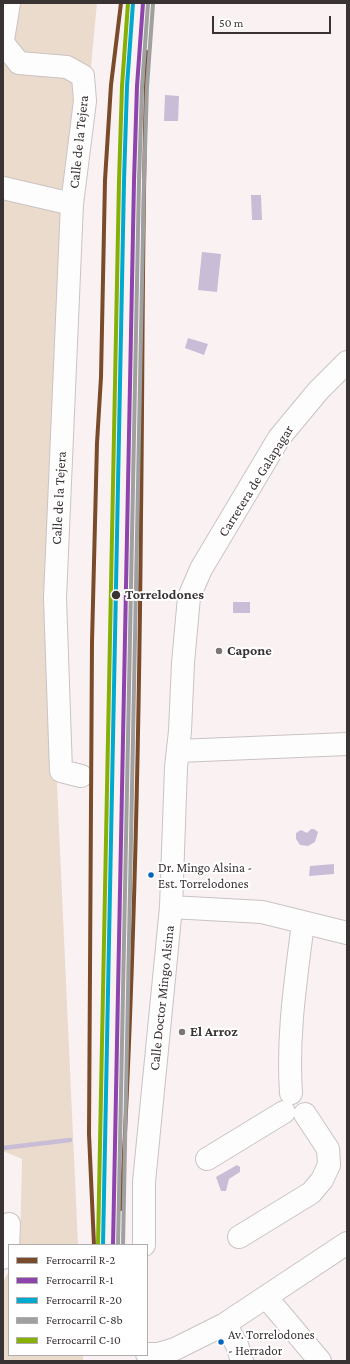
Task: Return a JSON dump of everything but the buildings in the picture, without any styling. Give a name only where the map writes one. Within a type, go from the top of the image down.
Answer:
[{"type":"street","points":[[3,40],[9,3]]},
{"type":"street","name":"Calle de la Tejera","points":[[3,43],[19,63],[67,67],[82,76],[85,101],[72,204],[55,598],[61,771],[81,776]]},
{"type":"street","name":"Calle de la Tejera","points":[[3,188],[72,204]]},
{"type":"street","name":"Carretera de Galapagar","points":[[178,751],[183,662],[190,597],[201,569],[279,438],[318,391],[347,362]]},
{"type":"street","points":[[178,751],[347,744]]},
{"type":"street","name":"Calle Doctor Mingo Alsina","points":[[144,1244],[144,1182],[171,907],[178,751]]},
{"type":"street","points":[[171,907],[262,912],[347,933]]},
{"type":"street","points":[[239,1237],[311,1193],[322,1180],[329,1165],[328,1149],[293,1106],[289,1063],[290,1028],[303,923]]},
{"type":"street","points":[[207,1159],[293,1106]]},
{"type":"street","points":[[8,1244],[9,1224]]},
{"type":"street","points":[[148,1354],[158,1354],[175,1349],[225,1324],[347,1243]]},
{"type":"street","points":[[3,1258],[8,1249]]},
{"type":"street","points":[[266,1297],[320,1361]]},
{"type":"street","points":[[225,1324],[237,1345],[242,1361]]},
{"type":"shaded area","points":[[3,3],[97,3],[46,543],[78,1244],[20,1244],[22,1159],[3,1151]]},
{"type":"shaded area","points":[[165,95],[179,96],[178,121],[164,121]]},
{"type":"shaded area","points":[[251,195],[261,195],[262,220],[252,220]]},
{"type":"shaded area","points":[[202,252],[221,254],[217,292],[198,290]]},
{"type":"shaded area","points":[[188,338],[208,344],[204,355],[185,348]]},
{"type":"shaded area","points":[[233,602],[250,602],[250,613],[233,613]]},
{"type":"shaded area","points":[[311,829],[318,832],[315,842],[308,846],[300,845],[296,839],[296,833],[301,830],[307,833]]},
{"type":"shaded area","points":[[334,864],[334,874],[309,876],[310,866]]},
{"type":"shaded area","points":[[237,1165],[240,1167],[240,1172],[229,1179],[226,1191],[221,1191],[216,1177]]},
{"type":"shaded area","points":[[8,1273],[8,1356],[83,1356],[83,1361],[3,1361],[3,1282]]},
{"type":"waterway","points":[[3,1148],[70,1140]]},
{"type":"rail line","name":"R-2","points":[[94,1244],[89,1134],[92,642],[97,443],[101,377],[105,180],[111,85],[121,3]]},
{"type":"rail line","name":"C-10","points":[[98,1244],[119,181],[122,86],[128,3]]},
{"type":"rail line","name":"R-20","points":[[103,1244],[124,181],[127,86],[133,3]]},
{"type":"rail line","name":"R-1","points":[[113,1244],[134,181],[137,86],[143,3]]},
{"type":"rail line","name":"C-8b","points":[[118,1244],[139,181],[142,87],[148,4]]},
{"type":"rail line","name":"R-2","points":[[121,1209],[133,950],[137,777],[143,226],[147,52]]},
{"type":"transit line","points":[[123,1244],[144,181],[147,87],[153,4]]},
{"type":"place","name":"Torrelodones","points":[[116,595]]},
{"type":"place","name":"Capone","points":[[219,651]]},
{"type":"place","name":"Dr. Mingo Alsina - Est. Torrelodones","points":[[151,875]]},
{"type":"place","name":"El Arroz","points":[[182,1032]]},
{"type":"place","name":"Av. Torrelodones - Herrador","points":[[221,1342]]}]
